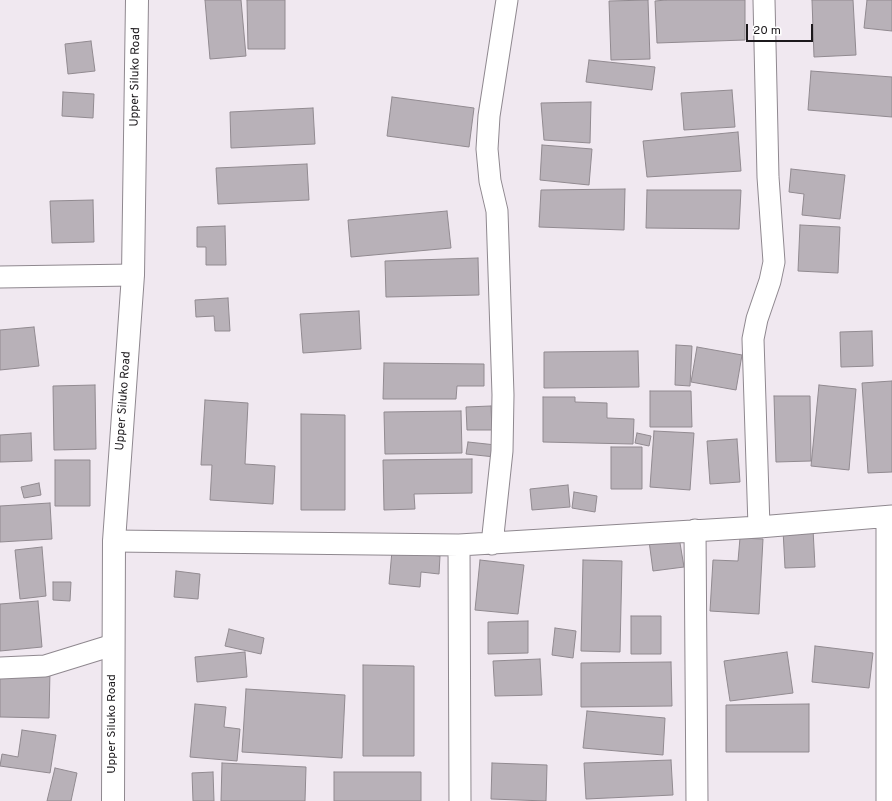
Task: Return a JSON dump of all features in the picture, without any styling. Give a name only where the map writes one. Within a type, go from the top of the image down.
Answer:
[{"type":"main road","name":"Upper Siluko Road","points":[[113,801],[114,542],[133,275],[137,0]]},
{"type":"street","points":[[492,544],[502,451],[503,395],[497,211],[490,181],[486,149],[489,116],[507,0]]},
{"type":"street","points":[[759,527],[753,339],[757,319],[770,281],[774,262],[768,177],[764,0]]},
{"type":"street","points":[[0,277],[133,275]]},
{"type":"street","points":[[114,542],[492,544],[759,527],[889,516],[887,801]]},
{"type":"street","points":[[695,530],[697,801]]},
{"type":"street","points":[[459,545],[460,801]]},
{"type":"street","points":[[0,668],[45,666],[113,645]]},
{"type":"building","points":[[205,0],[241,0],[246,56],[210,59]]},
{"type":"building","points":[[247,0],[285,0],[285,49],[248,49]]},
{"type":"building","points":[[648,0],[650,59],[611,60],[609,1]]},
{"type":"building","points":[[745,0],[745,40],[657,43],[655,1]]},
{"type":"building","points":[[812,0],[853,0],[856,55],[814,57]]},
{"type":"building","points":[[867,0],[892,0],[892,31],[864,28]]},
{"type":"building","points":[[91,41],[95,71],[68,74],[65,44]]},
{"type":"building","points":[[589,60],[655,67],[652,90],[586,82]]},
{"type":"building","points":[[811,71],[892,77],[892,117],[808,110]]},
{"type":"building","points":[[732,90],[735,127],[684,130],[681,93]]},
{"type":"building","points":[[63,92],[94,94],[93,118],[62,116]]},
{"type":"building","points":[[392,97],[474,108],[469,147],[387,136]]},
{"type":"building","points":[[591,102],[590,143],[544,140],[541,103]]},
{"type":"building","points":[[313,108],[315,144],[231,148],[230,112]]},
{"type":"building","points":[[738,132],[741,171],[647,177],[643,141]]},
{"type":"building","points":[[542,145],[592,149],[589,185],[540,180]]},
{"type":"building","points":[[307,164],[309,200],[218,204],[216,168]]},
{"type":"building","points":[[791,169],[845,175],[840,219],[802,215],[804,194],[789,192]]},
{"type":"building","points":[[625,189],[624,230],[539,227],[541,190]]},
{"type":"building","points":[[647,190],[741,190],[739,229],[646,228]]},
{"type":"building","points":[[93,200],[94,242],[52,243],[50,201]]},
{"type":"building","points":[[447,211],[451,248],[351,257],[348,220]]},
{"type":"building","points":[[800,225],[840,227],[838,273],[798,271]]},
{"type":"building","points":[[225,226],[226,265],[206,265],[206,247],[197,247],[197,227]]},
{"type":"building","points":[[478,258],[479,295],[386,297],[385,261]]},
{"type":"building","points":[[228,298],[230,331],[215,331],[214,316],[196,317],[195,300]]},
{"type":"building","points":[[359,311],[361,349],[303,353],[300,314]]},
{"type":"building","points":[[34,327],[39,366],[0,370],[0,330]]},
{"type":"building","points":[[872,331],[873,366],[841,367],[840,332]]},
{"type":"building","points":[[676,345],[692,346],[690,386],[675,385]]},
{"type":"building","points":[[697,347],[742,355],[736,390],[691,382]]},
{"type":"building","points":[[638,351],[639,387],[544,388],[544,352]]},
{"type":"building","points":[[384,363],[484,364],[484,386],[457,386],[456,399],[383,399]]},
{"type":"building","points":[[892,381],[892,472],[868,473],[862,383]]},
{"type":"building","points":[[95,385],[96,449],[54,450],[53,386]]},
{"type":"building","points":[[819,385],[856,389],[849,470],[811,466]]},
{"type":"building","points":[[650,391],[691,391],[692,427],[650,427]]},
{"type":"building","points":[[774,396],[810,396],[811,461],[776,462]]},
{"type":"building","points":[[543,397],[575,397],[575,402],[607,403],[607,418],[634,419],[633,444],[543,442]]},
{"type":"building","points":[[205,400],[248,403],[245,464],[275,466],[273,504],[210,500],[212,465],[201,465]]},
{"type":"building","points":[[491,406],[492,430],[467,430],[466,407]]},
{"type":"building","points":[[461,411],[462,453],[385,454],[384,412]]},
{"type":"building","points":[[301,414],[345,415],[345,510],[301,510]]},
{"type":"building","points":[[654,431],[694,433],[690,490],[650,487]]},
{"type":"building","points":[[31,433],[32,461],[0,462],[0,435]]},
{"type":"building","points":[[637,433],[651,436],[649,446],[635,443]]},
{"type":"building","points":[[737,439],[740,482],[710,484],[707,441]]},
{"type":"building","points":[[468,442],[496,445],[495,457],[466,454]]},
{"type":"building","points":[[611,447],[642,447],[642,489],[611,489]]},
{"type":"building","points":[[472,459],[472,493],[414,494],[415,509],[384,510],[383,460]]},
{"type":"building","points":[[55,460],[90,460],[90,506],[55,506]]},
{"type":"building","points":[[39,483],[41,495],[24,498],[21,487]]},
{"type":"building","points":[[568,485],[570,507],[532,510],[530,489]]},
{"type":"building","points":[[574,492],[597,496],[595,512],[572,508]]},
{"type":"building","points":[[50,503],[52,539],[0,542],[0,506]]},
{"type":"building","points":[[813,529],[815,567],[785,568],[783,530]]},
{"type":"building","points":[[679,537],[684,567],[653,571],[649,541]]},
{"type":"building","points":[[740,538],[763,539],[759,614],[710,611],[713,560],[738,561]]},
{"type":"building","points":[[42,547],[46,596],[20,599],[15,550]]},
{"type":"building","points":[[392,551],[440,556],[439,574],[421,572],[420,587],[389,584]]},
{"type":"building","points":[[480,560],[524,565],[518,614],[475,610]]},
{"type":"building","points":[[583,560],[622,561],[620,652],[581,651]]},
{"type":"building","points":[[176,571],[200,574],[198,599],[174,597]]},
{"type":"building","points":[[53,582],[71,582],[70,601],[53,600]]},
{"type":"building","points":[[38,601],[42,647],[0,651],[0,604]]},
{"type":"building","points":[[631,616],[661,616],[661,654],[631,654]]},
{"type":"building","points":[[528,621],[528,653],[488,654],[488,622]]},
{"type":"building","points":[[555,628],[576,631],[573,658],[552,655]]},
{"type":"building","points":[[229,629],[264,638],[261,654],[225,646]]},
{"type":"building","points":[[815,646],[873,653],[869,688],[812,682]]},
{"type":"building","points":[[245,652],[247,677],[197,682],[195,657]]},
{"type":"building","points":[[787,652],[793,693],[730,701],[724,661]]},
{"type":"building","points":[[540,659],[542,695],[495,696],[493,661]]},
{"type":"building","points":[[671,662],[672,706],[581,707],[581,663]]},
{"type":"building","points":[[363,665],[414,666],[414,756],[363,756]]},
{"type":"building","points":[[0,671],[50,671],[49,718],[0,717]]},
{"type":"building","points":[[246,689],[345,695],[342,758],[242,752]]},
{"type":"building","points":[[195,704],[226,707],[224,727],[240,729],[237,761],[190,757]]},
{"type":"building","points":[[809,704],[809,752],[726,752],[726,705]]},
{"type":"building","points":[[587,711],[665,718],[663,755],[583,748]]},
{"type":"building","points":[[22,730],[56,735],[50,773],[0,766],[2,754],[18,757]]},
{"type":"building","points":[[671,760],[673,795],[586,799],[584,763]]},
{"type":"building","points":[[222,763],[306,767],[305,801],[221,801]]},
{"type":"building","points":[[492,763],[547,765],[546,801],[491,799]]},
{"type":"building","points":[[55,768],[77,773],[71,801],[47,801]]},
{"type":"building","points":[[213,772],[214,801],[193,801],[192,773]]},
{"type":"building","points":[[334,772],[421,772],[421,801],[334,801]]}]
